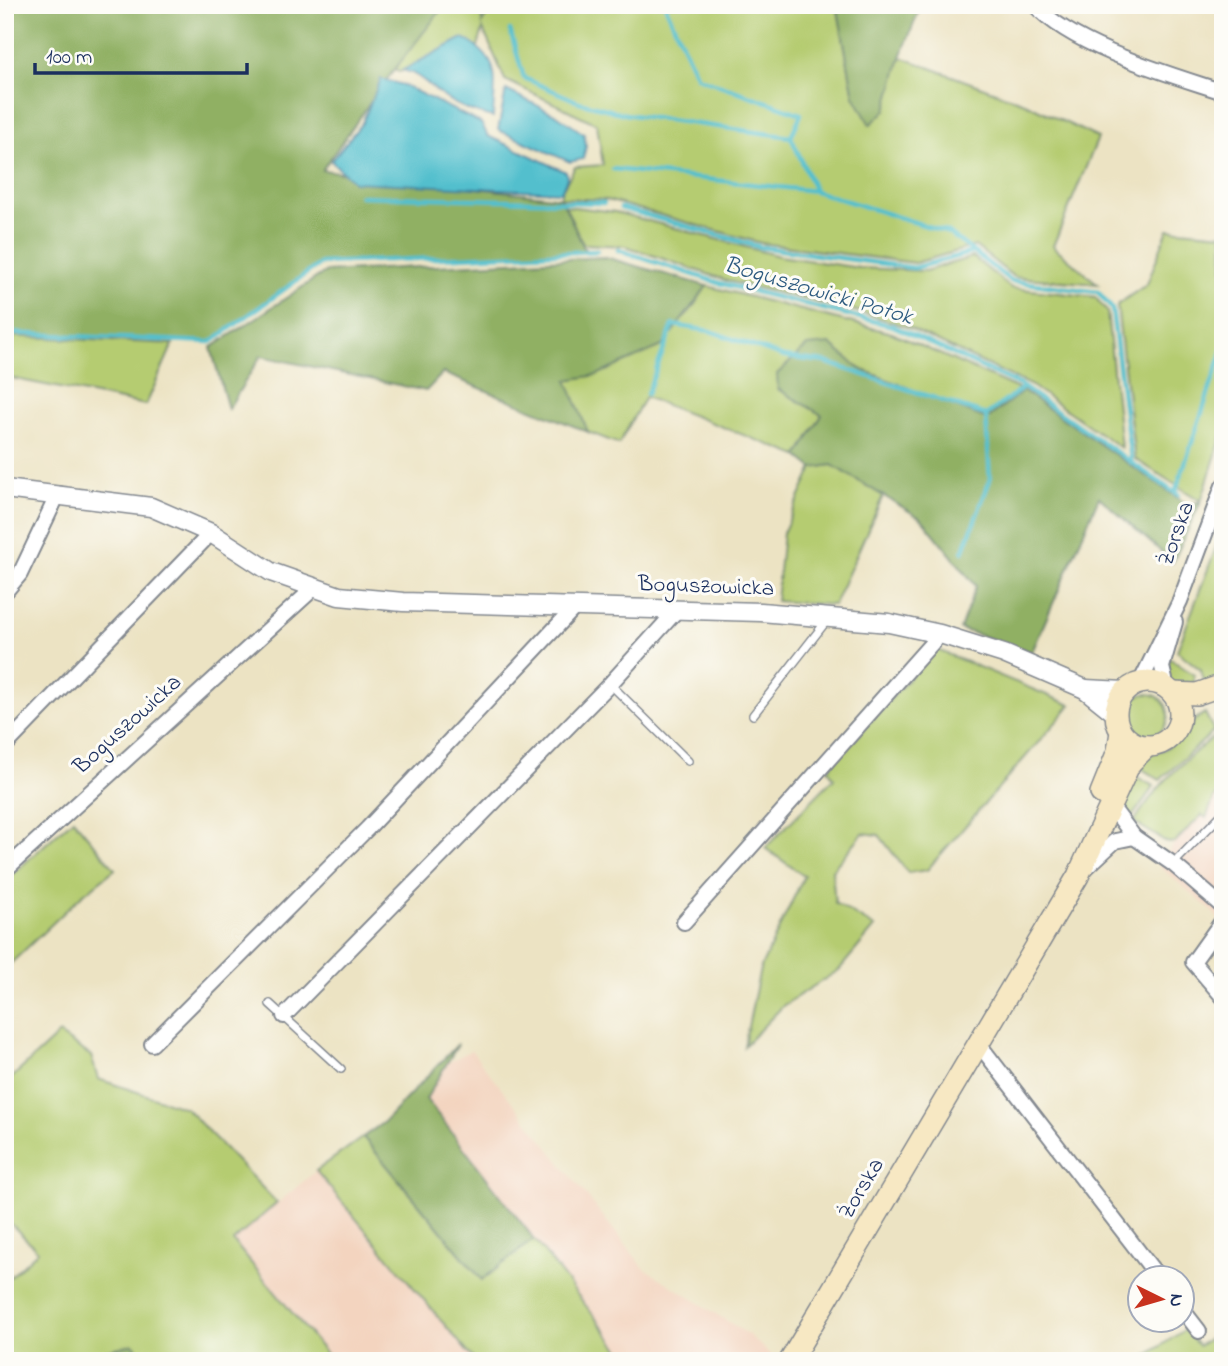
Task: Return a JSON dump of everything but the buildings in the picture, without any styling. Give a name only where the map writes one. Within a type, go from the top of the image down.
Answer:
[{"type":"main road","points":[[1223,684],[1197,694],[1170,691],[1154,682],[1133,687],[1119,701],[1119,723],[1134,743],[1147,746],[1167,740],[1180,720],[1223,699]]},
{"type":"main road","points":[[1170,691],[1179,706],[1180,720]]},
{"type":"main road","name":"Żorska","points":[[1032,951],[1118,751],[1119,723]]},
{"type":"main road","name":"Żorska","points":[[790,1361],[1078,876],[1132,758],[1147,746]]},
{"type":"street","points":[[1035,5],[1059,27],[1140,63],[1223,92]]},
{"type":"street","name":"Żorska","points":[[1170,691],[1163,663],[1180,601],[1223,486]]},
{"type":"street","name":"Boguszowicka","points":[[5,489],[151,507],[211,533],[271,572],[339,596],[403,602],[678,610],[889,623],[940,634],[1004,654],[1085,689],[1119,723]]},
{"type":"street","points":[[5,592],[20,574],[58,494]]},
{"type":"street","points":[[5,746],[211,533]]},
{"type":"street","name":"Boguszowicka","points":[[5,870],[314,588]]},
{"type":"street","name":"Żorska","points":[[1133,687],[1180,601]]},
{"type":"street","points":[[152,1044],[368,828],[576,606]]},
{"type":"street","points":[[284,1016],[610,684],[678,610]]},
{"type":"street","points":[[684,922],[940,634]]},
{"type":"street","name":"Boguszowicka","points":[[1085,689],[1133,687]]},
{"type":"street","points":[[1111,806],[1134,837],[1221,903]]},
{"type":"street","name":"Żorska","points":[[1078,876],[1110,844],[1134,837]]},
{"type":"street","points":[[1223,920],[1193,961],[1223,997]]},
{"type":"street","points":[[978,1043],[1147,1264]]},
{"type":"street","points":[[1196,1327],[1199,1331]]},
{"type":"lane","points":[[753,715],[829,618]]},
{"type":"lane","points":[[610,684],[688,761]]},
{"type":"lane","points":[[1173,864],[1223,813]]},
{"type":"lane","points":[[270,1004],[341,1069]]},
{"type":"shaded area","points":[[1223,790],[1221,923],[1212,911],[1159,866],[1175,842],[1202,815],[1206,817],[1214,798]]},
{"type":"shaded area","points":[[471,1050],[644,1268],[749,1335],[773,1357],[771,1361],[629,1361],[426,1099],[448,1063]]},
{"type":"shaded area","points":[[316,1171],[475,1361],[332,1361],[232,1241]]},
{"type":"green space","points":[[5,5],[445,5],[322,170],[561,198],[586,252],[322,263],[211,342],[5,333]]},
{"type":"green space","points":[[335,5],[481,5],[482,23],[493,5],[837,5],[854,96],[886,109],[901,57],[1025,103],[1098,138],[1053,246],[1098,284],[1014,277],[975,246],[915,263],[761,243],[607,200],[561,198],[561,192],[575,167],[603,165],[597,124],[505,80],[483,29],[477,50],[399,72],[375,64]]},
{"type":"green space","points":[[837,5],[921,5],[901,57],[886,110],[870,125],[854,96]]},
{"type":"green space","points":[[565,206],[615,212],[779,256],[859,268],[925,271],[973,257],[1011,288],[1095,297],[1107,312],[1121,448],[1032,386],[905,326],[860,312],[728,281],[626,246],[583,244]]},
{"type":"green space","points":[[1168,229],[1223,234],[1223,433],[1201,501],[1135,459],[1117,305],[1147,284]]},
{"type":"green space","points":[[605,257],[707,286],[662,346],[597,375],[567,380],[588,432],[443,373],[426,391],[261,356],[228,409],[211,348],[325,272]]},
{"type":"green space","points":[[707,286],[892,333],[1023,391],[987,419],[860,369],[830,344],[778,389],[822,415],[798,456],[645,397],[619,444],[588,432],[566,380],[614,365],[659,339],[685,317]]},
{"type":"green space","points":[[5,336],[173,344],[146,405],[5,377]]},
{"type":"green space","points":[[830,344],[860,369],[987,419],[1023,391],[1188,505],[1201,501],[1173,562],[1099,497],[1032,652],[960,629],[976,586],[922,519],[832,465],[813,468],[798,456],[822,415],[778,389],[777,374],[807,346]]},
{"type":"green space","points":[[832,465],[883,496],[834,605],[776,601],[783,533],[813,468]]},
{"type":"green space","points":[[1223,529],[1223,678],[1204,687],[1201,670],[1177,651]]},
{"type":"green space","points":[[935,649],[1071,705],[927,870],[908,873],[879,835],[863,833],[832,870],[835,903],[875,927],[839,970],[784,1005],[744,1046],[760,969],[804,876],[765,848],[834,778],[828,769]]},
{"type":"green space","points":[[1169,658],[1194,675],[1194,690],[1172,683],[1168,676]]},
{"type":"green space","points":[[1147,694],[1162,700],[1168,715],[1162,730],[1147,736],[1132,730],[1126,715],[1132,700]]},
{"type":"green space","points":[[1205,713],[1214,731],[1160,780],[1134,764],[1142,757],[1168,747],[1193,721]]},
{"type":"green space","points":[[1223,730],[1223,790],[1214,798],[1206,818],[1202,815],[1175,842],[1168,843],[1134,822],[1152,796],[1174,772]]},
{"type":"green space","points":[[1131,774],[1154,786],[1129,821],[1121,804]]},
{"type":"green space","points":[[73,819],[115,869],[80,897],[5,969],[5,881]]},
{"type":"green space","points":[[59,1034],[91,1056],[98,1079],[186,1108],[277,1203],[233,1241],[332,1361],[149,1361],[133,1344],[92,1354],[86,1361],[5,1361],[5,1282],[38,1251],[5,1218],[5,1084]]},
{"type":"green space","points":[[458,1044],[426,1099],[534,1239],[482,1280],[363,1137],[384,1122]]},
{"type":"green space","points":[[363,1137],[482,1280],[534,1239],[629,1361],[475,1361],[316,1171]]},
{"type":"green space","points":[[1178,1334],[1188,1334],[1199,1346],[1210,1338],[1223,1355],[1223,1361],[1139,1361]]},
{"type":"green space","points":[[133,1344],[149,1361],[86,1361],[91,1354]]},
{"type":"water","points":[[463,38],[476,46],[490,62],[495,80],[493,117],[452,102],[418,77],[403,70]]},
{"type":"water","points":[[381,79],[403,85],[481,123],[488,136],[566,172],[567,178],[561,192],[354,182],[331,161],[362,123]]},
{"type":"water","points":[[506,90],[557,115],[584,134],[586,146],[583,159],[570,162],[498,130]]},
{"type":"waterway","points":[[665,5],[697,77],[801,114],[791,137],[815,191],[949,233],[1011,281],[1098,292],[1112,309],[1131,460]]},
{"type":"waterway","points":[[510,30],[524,78],[579,102],[625,114],[791,137]]},
{"type":"waterway","points":[[613,169],[815,191]]},
{"type":"waterway","points":[[360,196],[604,203]]},
{"type":"waterway","points":[[621,208],[760,247],[914,268],[973,252]]},
{"type":"waterway","name":"Boguszowicki Potok","points":[[618,250],[719,283],[893,326],[1020,385],[1178,495]]},
{"type":"waterway","name":"Boguszowicki Potok","points":[[5,333],[211,342],[321,263],[597,251]]},
{"type":"waterway","points":[[647,394],[673,325],[710,331],[784,357],[825,362],[986,415],[1023,388]]},
{"type":"waterway","points":[[1175,493],[1223,350]]},
{"type":"waterway","points":[[963,552],[990,480],[986,415]]}]
